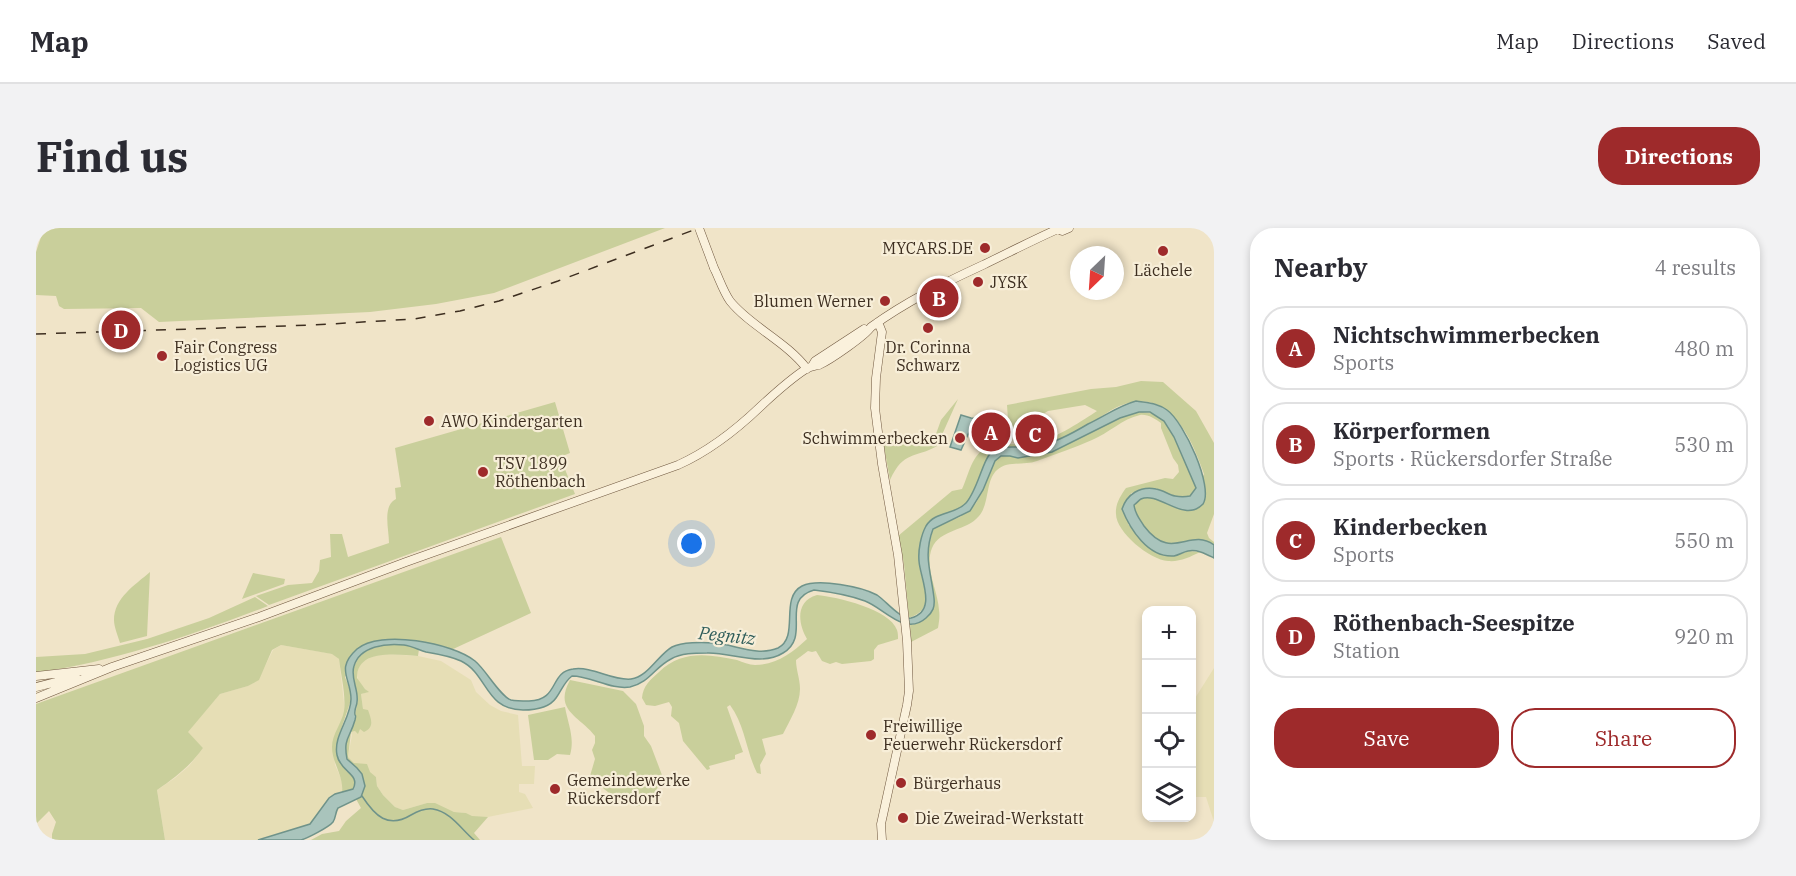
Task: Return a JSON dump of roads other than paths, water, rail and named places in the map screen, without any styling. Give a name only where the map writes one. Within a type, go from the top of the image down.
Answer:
[{"type":"main road","points":[[699,228],[714,268],[730,301],[810,367]]},
{"type":"main road","points":[[36,698],[112,667],[259,617],[678,465],[694,457],[730,431],[761,402],[815,361],[908,302],[1059,229],[1062,231],[1069,228]]},
{"type":"main road","points":[[874,325],[882,332],[876,376],[875,408],[898,555],[907,641],[909,691],[881,824],[882,840]]},
{"type":"main road","points":[[36,676],[112,667]]},
{"type":"main road","points":[[36,687],[112,667]]},
{"type":"water","points":[[1136,401],[1160,406],[1174,417],[1196,455],[1205,496],[1203,504],[1188,511],[1156,499],[1141,499],[1134,505],[1136,513],[1154,537],[1172,544],[1196,540],[1205,541],[1214,545],[1214,558],[1195,551],[1186,551],[1174,556],[1156,552],[1141,541],[1125,517],[1122,509],[1124,504],[1135,492],[1150,488],[1184,497],[1190,496],[1196,488],[1174,437],[1164,421],[1150,412],[1139,412],[1120,418],[1052,452],[1018,458],[1001,456],[995,461],[983,490],[970,511],[933,529],[928,556],[934,607],[928,616],[918,623],[902,623],[859,599],[814,590],[804,595],[798,602],[795,637],[791,646],[774,657],[756,659],[716,653],[684,654],[665,662],[642,682],[630,687],[616,687],[572,676],[553,701],[541,708],[527,710],[501,704],[477,674],[457,659],[404,645],[374,647],[362,654],[354,666],[356,716],[346,747],[347,759],[362,774],[365,786],[361,797],[338,808],[331,824],[304,839],[258,840],[310,824],[329,798],[353,789],[354,780],[339,761],[336,748],[351,699],[345,668],[350,656],[368,643],[399,639],[434,644],[465,654],[484,670],[507,698],[529,701],[546,696],[560,675],[573,669],[588,670],[624,679],[637,677],[648,670],[672,647],[681,644],[714,643],[762,651],[778,648],[788,635],[790,608],[795,592],[809,584],[840,584],[870,592],[903,616],[911,618],[924,609],[926,601],[919,547],[926,526],[934,518],[956,510],[966,503],[989,454],[1004,447],[1034,447],[1058,440],[1117,408]]},
{"type":"water","name":"Schwimmerbecken","points":[[961,415],[978,419],[981,427],[970,430],[961,450],[950,447]]},
{"type":"water","points":[[992,421],[995,423],[995,430],[1001,432],[1001,436],[985,441],[981,437],[982,431]]},
{"type":"waterway","points":[[362,796],[377,814],[389,820],[403,819],[424,809],[439,811],[450,817],[474,840]]},
{"type":"railway","points":[[36,334],[313,325],[414,319],[499,301],[699,228]]},
{"type":"place","name":"MYCARS.DE","points":[[985,248]]},
{"type":"place","name":"Lächele","points":[[1163,251]]},
{"type":"place","name":"JYSK","points":[[978,282]]},
{"type":"place","name":"Körperformen","points":[[939,298]]},
{"type":"place","name":"Blumen Werner","points":[[885,301]]},
{"type":"place","name":"Dr. Corinna Schwarz","points":[[928,328]]},
{"type":"place","name":"Röthenbach-Seespitze","points":[[121,330]]},
{"type":"place","name":"Fair Congress Logistics UG","points":[[162,356]]},
{"type":"place","name":"AWO Kindergarten","points":[[429,421]]},
{"type":"place","name":"Nichtschwimmerbecken","points":[[991,432]]},
{"type":"place","name":"Kinderbecken","points":[[1035,434]]},
{"type":"place","name":"Schwimmerbecken","points":[[960,438]]},
{"type":"place","name":"TSV 1899 Röthenbach","points":[[483,472]]},
{"type":"place","name":"Freiwillige Feuerwehr Rückersdorf","points":[[871,735]]},
{"type":"place","name":"Bürgerhaus","points":[[901,783]]},
{"type":"place","name":"Gemeindewerke Rückersdorf","points":[[555,789]]},
{"type":"place","name":"Die Zweirad-Werkstatt","points":[[903,818]]},
{"type":"water label","name":"Pegnitz","points":[[727,636]]}]
